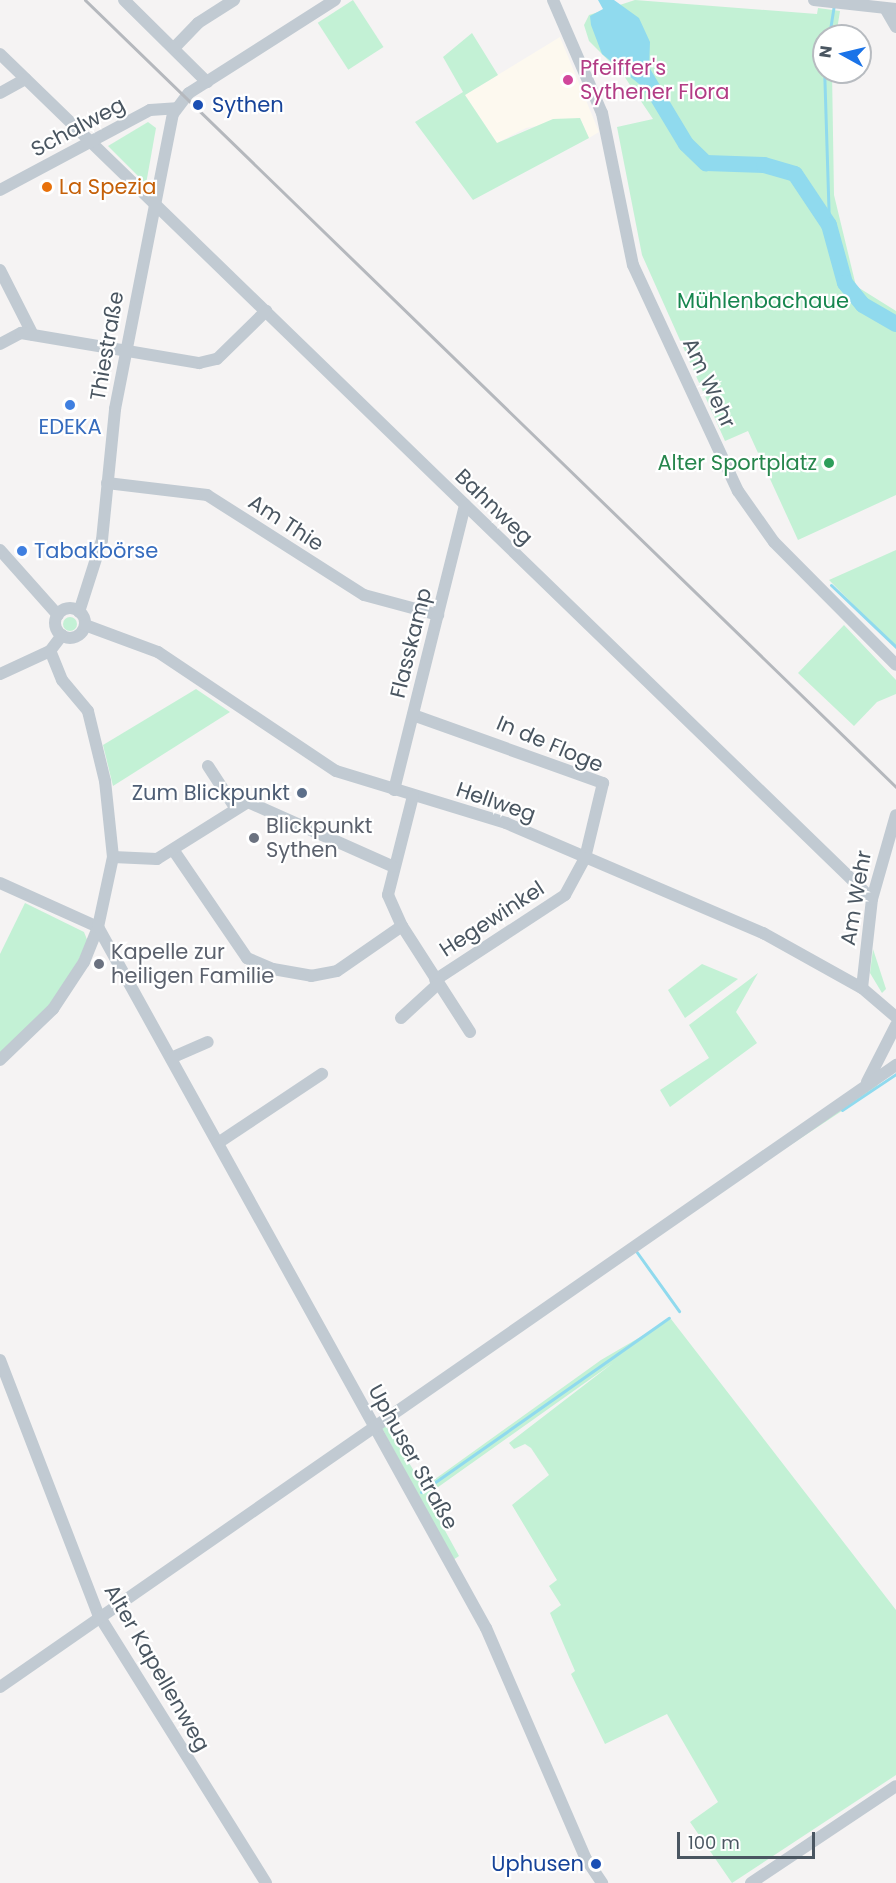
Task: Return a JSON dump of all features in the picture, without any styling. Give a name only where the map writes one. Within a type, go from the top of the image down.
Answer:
[{"type":"street","points":[[124,0],[175,47],[207,82]]},
{"type":"street","points":[[175,47],[198,23],[234,0]]},
{"type":"street","name":"Am Wehr","points":[[553,0],[602,113],[633,265],[738,491],[774,542],[896,665]]},
{"type":"street","name":"Thiestraße","points":[[79,612],[100,546],[125,352],[153,202],[176,108],[189,93],[331,1]]},
{"type":"street","points":[[820,1],[890,8],[896,27]]},
{"type":"street","name":"Bahnweg","points":[[0,54],[872,899]]},
{"type":"street","points":[[0,93],[25,79]]},
{"type":"street","name":"Schalweg","points":[[0,190],[150,110],[176,108]]},
{"type":"street","points":[[0,270],[33,335]]},
{"type":"street","points":[[0,344],[21,333],[188,363],[218,359],[266,311]]},
{"type":"street","name":"Am Thie","points":[[107,483],[207,495],[364,595],[438,615]]},
{"type":"street","name":"Flasskamp","points":[[394,790],[465,505]]},
{"type":"street","points":[[0,550],[58,615],[62,635],[50,651],[0,674]]},
{"type":"street","points":[[58,615],[68,609],[79,612],[85,625],[76,637],[62,635]]},
{"type":"street","name":"Hellweg","points":[[85,625],[158,652],[336,771],[506,823],[763,933],[862,988],[896,1017]]},
{"type":"street","points":[[0,1060],[53,1009],[84,962],[98,927],[113,856],[105,781],[88,711],[62,680],[50,651]]},
{"type":"street","name":"In de Floge","points":[[413,715],[603,783],[585,858]]},
{"type":"street","points":[[208,766],[236,809]]},
{"type":"street","points":[[413,796],[392,866],[388,895],[402,926],[470,1032]]},
{"type":"street","points":[[113,856],[157,859],[174,851],[248,802],[274,809],[392,866]]},
{"type":"street","name":"Am Wehr","points":[[862,988],[872,899],[896,815]]},
{"type":"street","points":[[174,851],[247,958],[273,969],[311,976],[337,971],[402,926]]},
{"type":"street","name":"Hegewinkel","points":[[401,1018],[436,982],[565,895],[585,858]]},
{"type":"street","points":[[0,883],[98,927]]},
{"type":"street","name":"Uphuser Straße","points":[[98,927],[486,1629],[586,1858],[602,1883]]},
{"type":"street","points":[[866,1083],[896,1025]]},
{"type":"street","points":[[171,1058],[208,1042]]},
{"type":"street","points":[[0,1687],[98,1614],[866,1083],[896,1065]]},
{"type":"street","points":[[218,1143],[322,1074]]},
{"type":"street","name":"Alter Kapellenweg","points":[[0,1360],[98,1614],[266,1883]]},
{"type":"street","points":[[751,1883],[896,1786]]},
{"type":"shaded area","points":[[560,37],[599,132],[589,138],[580,118],[526,128],[497,143],[465,95]]},
{"type":"green space","points":[[353,0],[383,47],[348,70],[318,23]]},
{"type":"green space","name":"Mühlenbachaue","points":[[635,0],[817,14],[818,8],[840,11],[838,24],[812,24],[812,84],[832,84],[834,195],[856,286],[896,311],[896,495],[798,540],[748,431],[725,441],[642,255],[617,127],[653,119],[624,76],[589,41],[584,25],[589,15]]},
{"type":"green space","points":[[472,33],[498,75],[465,95],[497,143],[553,119],[580,118],[589,138],[473,200],[415,122],[463,92],[443,57]]},
{"type":"green space","points":[[148,122],[156,128],[146,184],[108,146]]},
{"type":"green space","points":[[896,550],[896,648],[829,580]]},
{"type":"green space","points":[[70,617],[75,619],[77,624],[75,629],[70,631],[65,629],[63,624],[65,619]]},
{"type":"green space","points":[[844,625],[896,680],[896,694],[877,702],[854,726],[798,673]]},
{"type":"green space","points":[[196,689],[230,712],[113,786],[103,745]]},
{"type":"green space","points":[[25,903],[84,932],[88,942],[59,996],[0,1057],[0,954]]},
{"type":"green space","points":[[873,949],[886,989],[882,993],[870,973]]},
{"type":"green space","points":[[702,964],[738,979],[685,1018],[668,990]]},
{"type":"green space","points":[[758,973],[736,1012],[757,1043],[670,1107],[660,1090],[709,1058],[689,1025]]},
{"type":"green space","points":[[876,1083],[878,1087],[783,1150]]},
{"type":"green space","points":[[671,1319],[896,1610],[896,1775],[732,1883],[690,1822],[718,1802],[667,1714],[605,1744],[571,1674],[575,1671],[550,1613],[561,1605],[549,1586],[557,1580],[512,1505],[549,1475],[531,1448],[525,1444],[514,1449],[509,1443],[613,1363],[434,1490],[432,1507],[459,1556],[453,1560],[382,1428],[386,1426],[424,1487],[601,1360]]},
{"type":"water","points":[[598,0],[614,0],[639,18],[650,42],[649,70],[658,86],[649,92],[602,54],[590,16],[603,9]]},
{"type":"waterway","points":[[831,24],[834,5]]},
{"type":"waterway","points":[[642,71],[686,144],[706,163],[764,165],[795,174],[829,225],[845,283],[863,305],[896,324]]},
{"type":"waterway","points":[[825,84],[829,225]]},
{"type":"waterway","points":[[831,585],[896,647]]},
{"type":"waterway","points":[[842,1110],[896,1074]]},
{"type":"waterway","points":[[636,1251],[679,1311]]},
{"type":"waterway","points":[[421,1492],[669,1318]]},
{"type":"railway","points":[[85,0],[896,787]]},
{"type":"place","name":"Pfeiffer's Sythener Flora","points":[[568,80]]},
{"type":"place","name":"Sythen","points":[[198,105]]},
{"type":"place","name":"La Spezia","points":[[47,187]]},
{"type":"place","name":"EDEKA","points":[[70,405]]},
{"type":"place","name":"Alter Sportplatz","points":[[829,463]]},
{"type":"place","name":"Tabakbörse","points":[[22,551]]},
{"type":"place","name":"Zum Blickpunkt","points":[[302,793]]},
{"type":"place","name":"Blickpunkt Sythen","points":[[254,838]]},
{"type":"place","name":"Kapelle zur heiligen Familie","points":[[99,964]]},
{"type":"place","name":"Uphusen","points":[[596,1864]]}]
